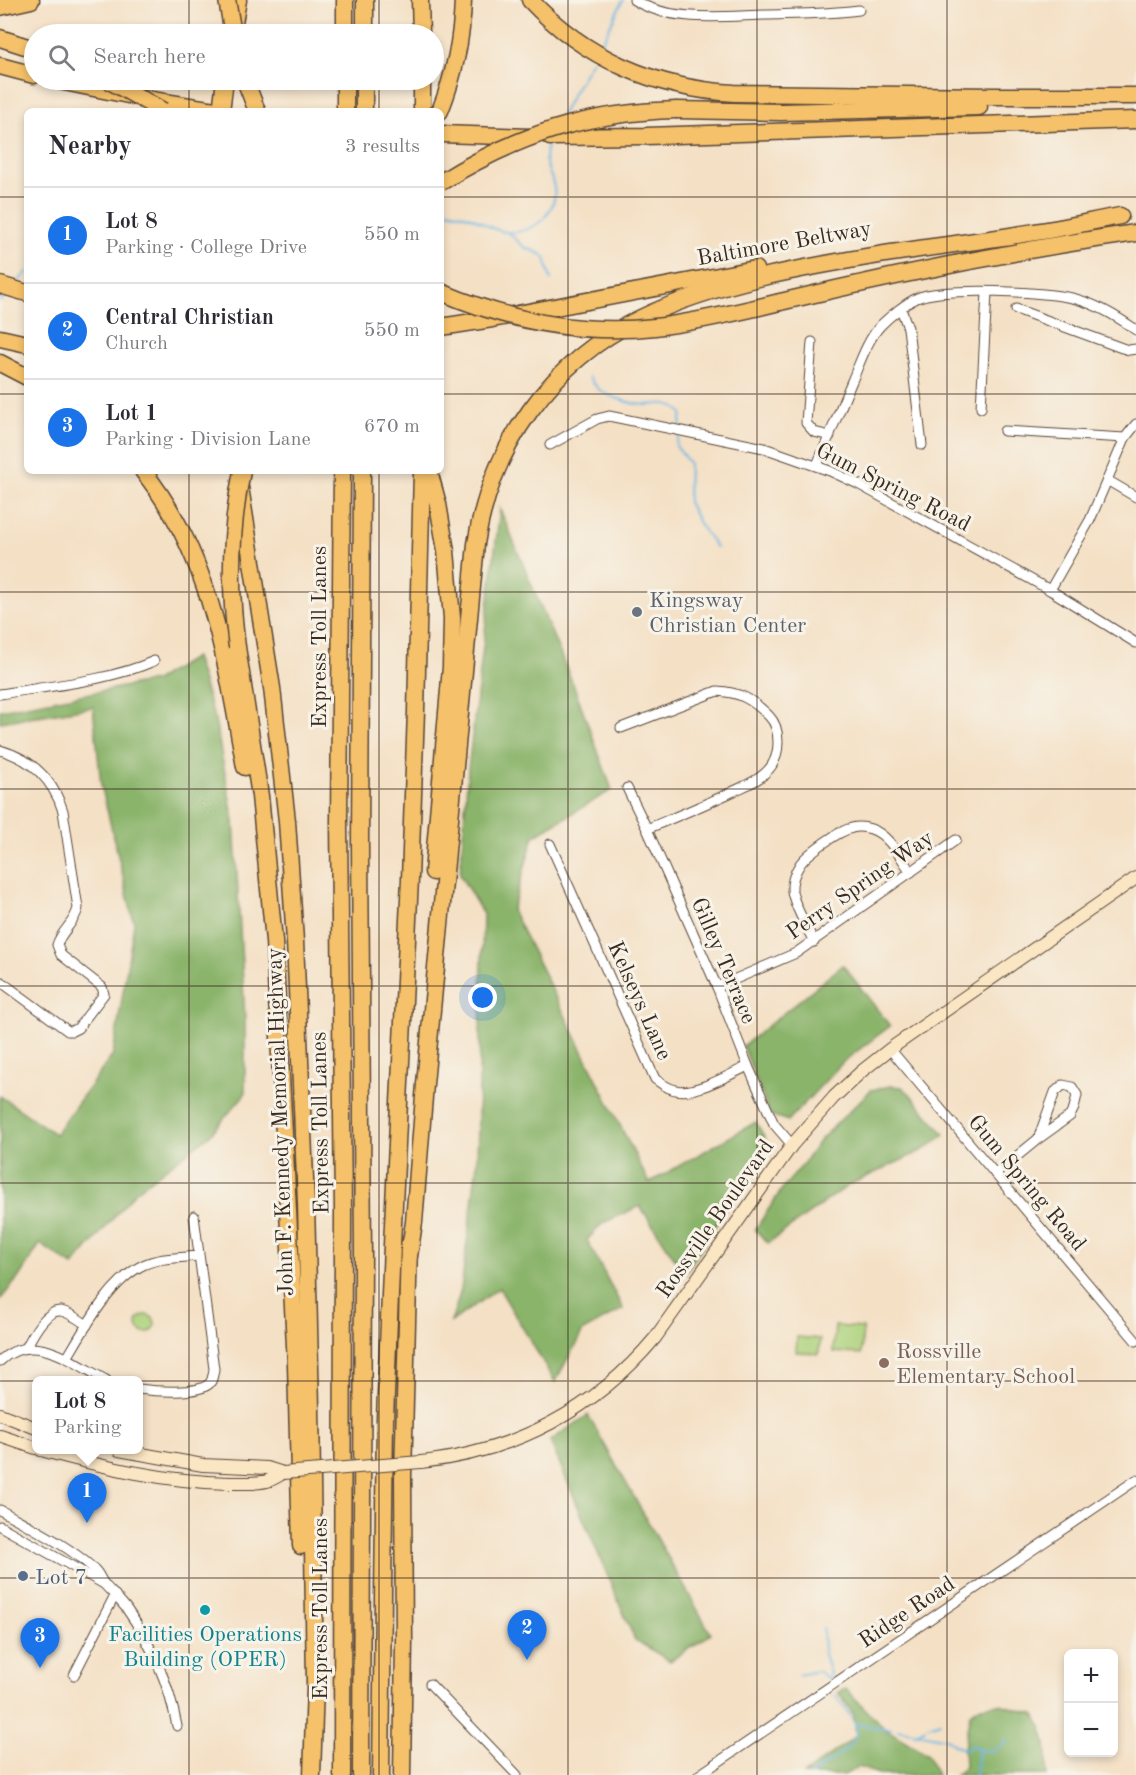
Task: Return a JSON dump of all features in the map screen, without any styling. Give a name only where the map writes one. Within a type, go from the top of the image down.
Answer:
[{"type":"highway","points":[[0,7],[31,0]]},
{"type":"highway","points":[[226,0],[230,24]]},
{"type":"highway","points":[[234,24],[238,0]]},
{"type":"highway","points":[[345,0],[345,24]]},
{"type":"highway","points":[[365,0],[365,24]]},
{"type":"highway","points":[[420,0],[421,24]]},
{"type":"highway","points":[[441,108],[456,60],[463,0]]},
{"type":"highway","points":[[530,0],[574,40],[619,66],[663,82],[691,88],[720,92],[1136,96]]},
{"type":"highway","points":[[0,38],[24,46]]},
{"type":"highway","points":[[0,66],[24,72]]},
{"type":"highway","points":[[104,90],[202,108]]},
{"type":"highway","points":[[126,90],[159,108]]},
{"type":"highway","points":[[221,108],[224,90]]},
{"type":"highway","points":[[249,90],[256,108]]},
{"type":"highway","points":[[345,90],[345,108]]},
{"type":"highway","points":[[364,90],[364,108]]},
{"type":"highway","points":[[422,90],[422,108]]},
{"type":"highway","points":[[444,180],[519,141],[564,125],[627,113],[677,110],[815,111],[1136,102]]},
{"type":"highway","points":[[444,134],[570,137],[1136,120]]},
{"type":"highway","points":[[409,1256],[476,543],[483,508],[493,477],[506,447],[527,414],[562,373],[581,355],[604,339],[639,318],[700,295],[752,280],[815,266],[1037,232],[1128,215]]},
{"type":"highway","name":"Baltimore Beltway","points":[[444,326],[868,250],[1128,215]]},
{"type":"highway","points":[[444,293],[476,306],[518,318],[555,325],[598,329],[671,325],[977,260],[1136,233]]},
{"type":"highway","points":[[0,285],[24,292]]},
{"type":"highway","points":[[0,338],[24,343]]},
{"type":"highway","points":[[0,363],[24,375]]},
{"type":"highway","points":[[145,474],[170,509],[186,538],[205,584],[214,617],[232,696],[250,796],[276,1004]]},
{"type":"highway","name":"John F. Kennedy Memorial Highway","points":[[238,474],[266,641],[278,737],[288,832],[295,941],[305,1180],[311,1408],[315,1686],[312,1767]]},
{"type":"highway","points":[[242,474],[231,554],[232,604],[257,780],[275,965],[296,1365],[304,1680],[312,1767]]},
{"type":"highway","name":"Express Toll Lanes","points":[[342,474],[339,822],[343,1209],[342,1775]]},
{"type":"highway","name":"Express Toll Lanes","points":[[361,1775],[362,474]]},
{"type":"highway","points":[[381,1775],[386,1397],[415,748],[422,474]]},
{"type":"highway","points":[[402,1775],[403,1466],[411,1190],[438,807],[451,667],[452,618],[449,572],[441,520],[430,474]]},
{"type":"main road","name":"Rossville Boulevard","points":[[143,1454],[203,1466],[267,1468],[283,1473],[421,1462],[474,1453],[523,1437],[568,1413],[611,1382],[645,1349],[664,1326],[792,1144],[834,1097],[890,1049],[1136,878]]},
{"type":"main road","points":[[0,1413],[32,1426]]},
{"type":"main road","points":[[0,1436],[20,1444]]},
{"type":"main road","points":[[0,1441],[32,1447]]},
{"type":"main road","name":"Rossville Boulevard","points":[[59,1454],[114,1469],[216,1483],[267,1481],[283,1473]]},
{"type":"street","points":[[634,0],[648,8],[698,16],[834,13],[859,10]]},
{"type":"street","points":[[981,408],[987,292]]},
{"type":"street","points":[[817,465],[868,344],[881,325],[917,298],[932,294],[987,292],[1038,293],[1076,298],[1104,310],[1136,330]]},
{"type":"street","points":[[901,309],[908,328],[922,445]]},
{"type":"street","points":[[1016,309],[1122,348],[1136,349]]},
{"type":"street","points":[[812,342],[806,423],[814,432],[830,435]]},
{"type":"street","name":"Gum Spring Road","points":[[550,445],[597,419],[609,416],[764,448],[817,465],[858,484],[1050,590],[1136,643]]},
{"type":"street","points":[[1050,590],[1090,520],[1125,438],[1136,424]]},
{"type":"street","points":[[1004,431],[1125,438]]},
{"type":"street","points":[[1107,480],[1136,497]]},
{"type":"street","points":[[0,694],[114,675],[154,661]]},
{"type":"street","points":[[621,728],[717,691],[729,691],[740,694],[764,711],[772,720],[778,733],[776,757],[763,776],[724,796],[647,829]]},
{"type":"street","points":[[0,750],[34,766],[48,780],[60,801],[78,908],[74,919],[59,938],[57,945],[62,955],[102,987],[104,994],[78,1028],[68,1031],[0,981]]},
{"type":"street","name":"Gilley Terrace","points":[[627,788],[717,987],[774,1124],[792,1144]]},
{"type":"street","points":[[814,942],[792,892],[792,881],[801,862],[819,848],[843,831],[853,827],[869,828],[886,839],[911,872]]},
{"type":"street","name":"Perry Spring Way","points":[[717,987],[796,953],[814,942],[956,840]]},
{"type":"street","name":"Kelseys Lane","points":[[550,844],[655,1079],[666,1087],[678,1091],[690,1091],[748,1066]]},
{"type":"street","name":"Gum Spring Road","points":[[890,1049],[1136,1341]]},
{"type":"street","points":[[995,1174],[1070,1116],[1077,1095],[1072,1087],[1063,1085],[1055,1092],[1038,1139]]},
{"type":"street","points":[[143,1390],[193,1389],[203,1387],[212,1380],[214,1369],[194,1216]]},
{"type":"street","points":[[67,1358],[87,1325],[119,1283],[129,1274],[143,1265],[198,1256]]},
{"type":"street","points":[[26,1348],[43,1321],[57,1311],[68,1313],[87,1325]]},
{"type":"street","points":[[0,1361],[13,1352],[26,1348],[43,1349],[67,1358],[99,1376]]},
{"type":"street","name":"Ridge Road","points":[[699,1775],[1136,1480]]},
{"type":"street","points":[[0,1510],[51,1538],[77,1556],[93,1569],[125,1607],[147,1641],[163,1678],[177,1726]]},
{"type":"street","points":[[0,1526],[104,1584]]},
{"type":"street","points":[[74,1676],[115,1595]]},
{"type":"street","points":[[430,1684],[517,1775]]},
{"type":"green space","points":[[500,509],[575,689],[612,790],[534,836],[512,910],[649,1183],[756,1122],[767,1142],[685,1274],[640,1206],[603,1223],[587,1240],[623,1309],[583,1331],[555,1382],[499,1288],[451,1322],[461,1290],[477,1164],[483,914],[460,875],[468,769]]},
{"type":"green space","points":[[195,657],[215,720],[234,821],[245,1019],[245,1094],[210,1135],[135,1192],[73,1266],[40,1244],[19,1277],[0,1300],[0,1096],[55,1134],[113,1055],[134,923],[101,784],[93,707],[0,722],[0,710],[155,681]]},
{"type":"green space","points":[[843,965],[890,1026],[844,1061],[788,1121],[770,1115],[743,1046]]},
{"type":"green space","points":[[891,1086],[902,1087],[909,1093],[945,1135],[923,1150],[849,1185],[768,1243],[755,1230],[782,1189],[820,1140],[871,1090]]},
{"type":"green space","points":[[146,1315],[152,1318],[155,1324],[152,1330],[146,1333],[140,1330],[137,1324],[140,1318]]},
{"type":"green space","points":[[835,1326],[863,1328],[861,1354],[833,1352]]},
{"type":"green space","points":[[797,1337],[820,1339],[819,1354],[796,1352]]},
{"type":"green space","points":[[588,1415],[711,1634],[670,1661],[635,1640],[550,1441]]},
{"type":"green space","points":[[846,1689],[884,1728],[928,1755],[937,1775],[882,1775],[858,1767],[844,1775],[803,1775],[856,1736],[854,1715],[838,1692]]},
{"type":"green space","points":[[1000,1704],[1035,1714],[1046,1743],[1047,1775],[955,1775],[965,1767],[964,1748],[970,1713],[981,1706]]},
{"type":"waterway","points":[[600,46],[623,0]]},
{"type":"waterway","points":[[558,122],[593,59]]},
{"type":"waterway","points":[[444,211],[465,215],[505,232],[518,232],[538,224],[549,211],[555,192],[545,157],[548,144]]},
{"type":"waterway","points":[[508,232],[524,247],[545,258],[551,280]]},
{"type":"waterway","points":[[17,283],[24,275]]},
{"type":"waterway","points":[[0,301],[7,294]]},
{"type":"waterway","points":[[589,377],[599,390],[619,399],[644,405],[665,404],[676,408],[682,413],[680,428]]},
{"type":"waterway","points":[[679,434],[676,446],[689,463],[688,502],[700,525],[716,547]]},
{"type":"waterway","points":[[823,1628],[824,1654],[830,1674],[829,1679]]},
{"type":"waterway","points":[[798,1675],[818,1671],[829,1679]]},
{"type":"waterway","points":[[810,1775],[848,1748],[856,1734],[856,1727],[852,1719],[835,1695]]},
{"type":"waterway","points":[[929,1726],[940,1722]]},
{"type":"waterway","points":[[855,1724],[892,1729]]},
{"type":"waterway","points":[[915,1734],[926,1728]]},
{"type":"waterway","points":[[897,1729],[947,1739],[966,1750],[973,1745],[978,1750],[993,1751],[1008,1740]]},
{"type":"waterway","points":[[975,1775],[978,1750]]},
{"type":"place","name":"Kingsway Christian Center","points":[[637,612]]},
{"type":"place","name":"Rossville Elementary School","points":[[884,1363]]},
{"type":"place","name":"Lot 8","points":[[87,1523]]},
{"type":"place","name":"Lot 7","points":[[23,1576]]},
{"type":"place","name":"Facilities Operations Building (OPER)","points":[[205,1610]]},
{"type":"place","name":"Central Christian","points":[[527,1660]]},
{"type":"place","name":"Lot 1","points":[[40,1668]]}]
